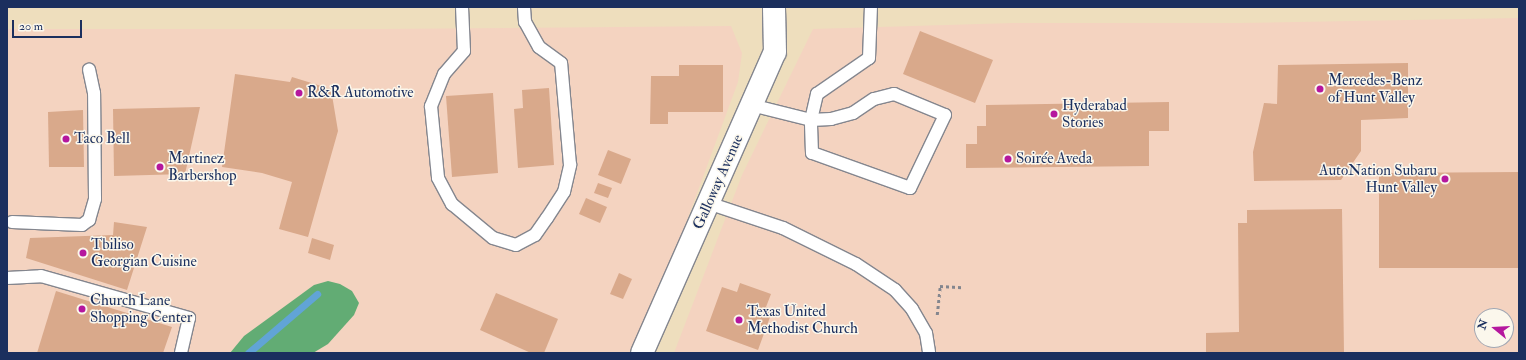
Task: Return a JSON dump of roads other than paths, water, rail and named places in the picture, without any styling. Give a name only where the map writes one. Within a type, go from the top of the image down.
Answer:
[{"type":"street","name":"Galloway Avenue","points":[[642,353],[775,52],[774,7]]},
{"type":"lane","points":[[462,7],[464,51],[444,74],[431,106],[438,178],[452,204],[493,238],[516,245],[535,235],[547,218],[564,192],[570,165],[561,64],[539,47],[525,22],[524,7]]},
{"type":"lane","points":[[751,105],[811,120],[831,119],[853,113],[874,99],[894,94],[945,114],[910,188],[812,153],[811,120],[817,94],[869,58],[871,7]]},
{"type":"lane","points":[[12,222],[82,225],[89,220],[94,210],[95,191],[94,93],[89,70]]},
{"type":"lane","points":[[708,203],[783,228],[856,264],[895,290],[912,309],[926,334],[929,353]]},
{"type":"lane","points":[[7,278],[41,276],[189,318],[181,353]]},
{"type":"waterway","points":[[248,353],[317,294]]},
{"type":"place","name":"Mercedes-Benz of Hunt Valley","points":[[1320,89]]},
{"type":"place","name":"R&R Automotive","points":[[299,93]]},
{"type":"place","name":"Hyderabad Stories","points":[[1054,114]]},
{"type":"place","name":"Taco Bell","points":[[66,139]]},
{"type":"place","name":"Soirée Aveda","points":[[1008,159]]},
{"type":"place","name":"Martinez Barbershop","points":[[160,167]]},
{"type":"place","name":"AutoNation Subaru Hunt Valley","points":[[1445,179]]},
{"type":"place","name":"Tbiliso Georgian Cuisine","points":[[83,253]]},
{"type":"place","name":"Church Lane Shopping Center","points":[[82,309]]},
{"type":"place","name":"Texas United Methodist Church","points":[[739,320]]}]
